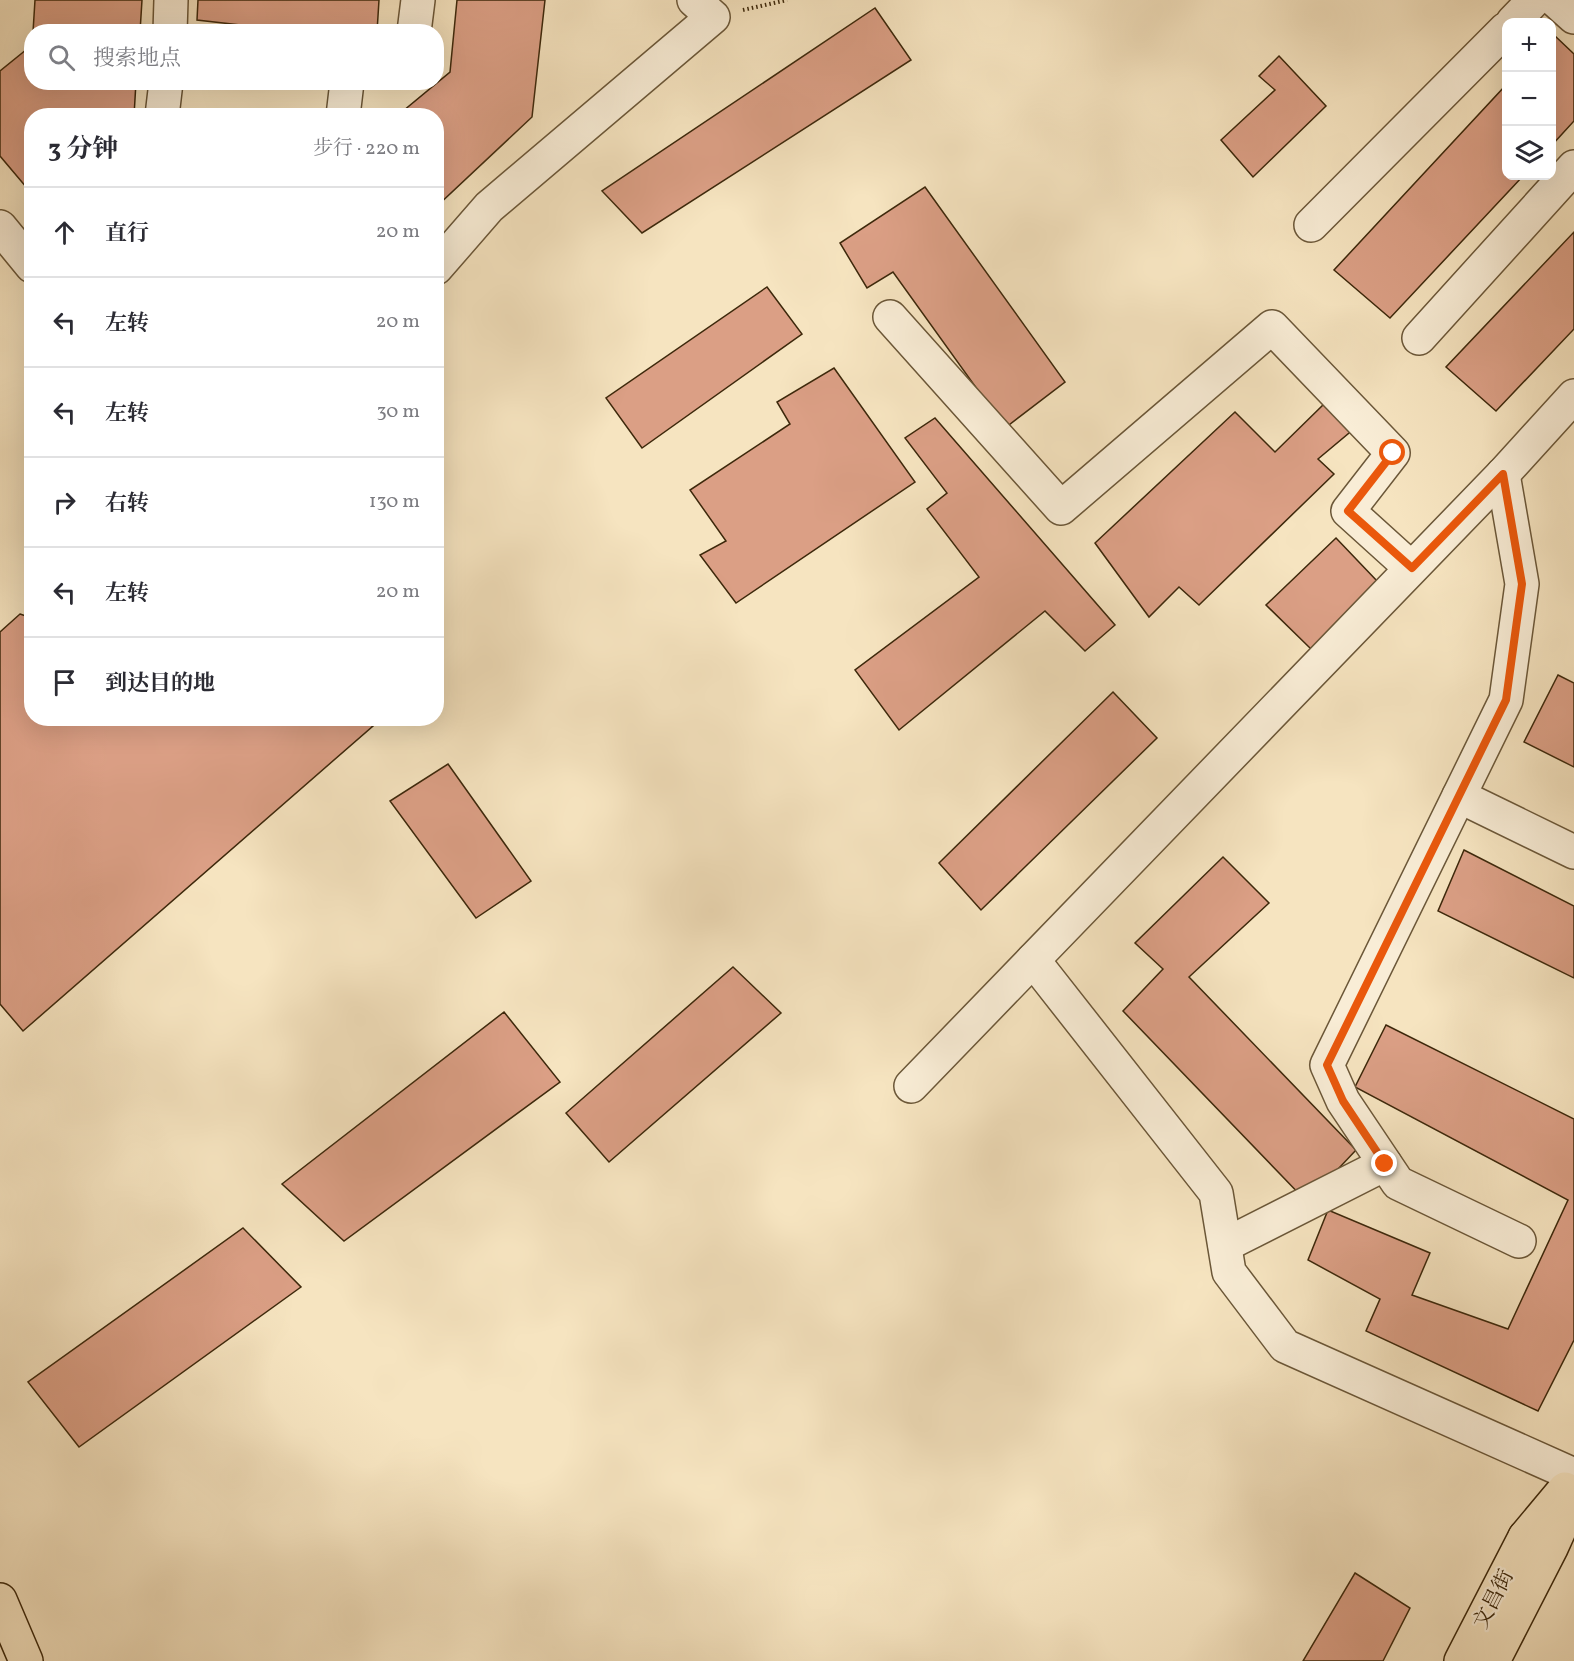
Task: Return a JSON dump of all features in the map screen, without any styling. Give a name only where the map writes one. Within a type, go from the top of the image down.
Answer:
[{"type":"main road","points":[[1493,1661],[1538,1543],[1574,1477]]},
{"type":"main road","name":"文昌街","points":[[1461,1661],[1538,1543],[1574,1497]]},
{"type":"main road","points":[[0,1600],[26,1661]]},
{"type":"street","points":[[170,24],[171,0]]},
{"type":"street","points":[[415,24],[418,0]]},
{"type":"street","points":[[1517,18],[1534,0]]},
{"type":"street","points":[[1556,0],[1574,17]]},
{"type":"street","points":[[444,259],[489,207],[704,9]]},
{"type":"street","points":[[1311,225],[1502,33]]},
{"type":"street","points":[[163,108],[165,90]]},
{"type":"street","points":[[344,108],[346,90]]},
{"type":"street","points":[[1419,338],[1574,167]]},
{"type":"street","points":[[0,227],[24,256]]},
{"type":"street","points":[[890,316],[1061,508],[1272,327],[1393,453],[1348,511],[1412,568]]},
{"type":"street","points":[[911,1086],[1503,474],[1574,396]]},
{"type":"street","points":[[1503,474],[1522,584],[1506,700],[1327,1065],[1343,1101],[1398,1183],[1519,1241]]},
{"type":"street","points":[[1459,796],[1574,852]]},
{"type":"street","points":[[1033,960],[1216,1193],[1230,1272],[1285,1346],[1574,1477]]},
{"type":"street","points":[[1225,1245],[1385,1164]]},
{"type":"path","points":[[704,9],[787,0]]},
{"type":"building","points":[[35,0],[142,0],[140,24],[34,24]]},
{"type":"building","points":[[198,0],[379,0],[378,24],[232,24],[197,20]]},
{"type":"building","points":[[457,0],[545,0],[532,117],[444,200],[444,108],[407,108],[428,90],[444,90],[444,77],[450,72]]},
{"type":"building","points":[[875,8],[911,60],[642,233],[602,191]]},
{"type":"building","points":[[1556,37],[1574,54],[1574,121],[1556,141]]},
{"type":"building","points":[[24,52],[24,90],[136,90],[134,108],[24,108],[24,184],[0,156],[0,71]]},
{"type":"building","points":[[1279,56],[1326,106],[1253,177],[1221,140],[1275,90],[1259,76]]},
{"type":"building","points":[[1502,89],[1502,180],[1519,180],[1390,318],[1334,270]]},
{"type":"building","points":[[925,187],[1065,382],[1005,428],[893,272],[867,288],[840,243]]},
{"type":"building","points":[[1574,232],[1574,329],[1496,411],[1446,367]]},
{"type":"building","points":[[767,287],[802,334],[642,448],[606,398]]},
{"type":"building","points":[[834,368],[915,482],[736,603],[700,555],[726,541],[690,490],[790,424],[777,402]]},
{"type":"building","points":[[1324,404],[1355,428],[1318,459],[1334,474],[1199,605],[1179,587],[1149,617],[1095,543],[1235,412],[1275,452]]},
{"type":"building","points":[[935,418],[1115,625],[1085,651],[1045,611],[899,730],[855,670],[979,577],[927,509],[947,493],[905,438]]},
{"type":"building","points":[[1336,538],[1378,582],[1311,649],[1266,605]]},
{"type":"building","points":[[20,614],[24,615],[24,726],[373,726],[23,1031],[0,1004],[0,632]]},
{"type":"building","points":[[1558,675],[1574,683],[1574,767],[1524,742]]},
{"type":"building","points":[[1113,692],[1157,738],[981,910],[939,863]]},
{"type":"building","points":[[448,764],[531,881],[476,918],[390,801]]},
{"type":"building","points":[[1464,850],[1574,906],[1574,978],[1438,911]]},
{"type":"building","points":[[1223,857],[1269,903],[1189,977],[1356,1150],[1307,1202],[1123,1011],[1163,969],[1135,943]]},
{"type":"building","points":[[733,967],[781,1013],[609,1162],[566,1113]]},
{"type":"building","points":[[504,1012],[560,1082],[344,1241],[282,1184]]},
{"type":"building","points":[[1386,1025],[1574,1119],[1574,1340],[1538,1411],[1366,1331],[1380,1299],[1308,1260],[1328,1210],[1430,1253],[1412,1295],[1508,1329],[1568,1200],[1355,1087]]},
{"type":"building","points":[[243,1228],[301,1287],[79,1447],[28,1382]]},
{"type":"building","points":[[1355,1573],[1410,1608],[1383,1661],[1303,1661]]},
{"type":"route","points":[[1385,1164],[1343,1101],[1327,1065],[1506,700],[1522,584],[1503,474],[1412,568],[1348,511],[1393,453]]}]
